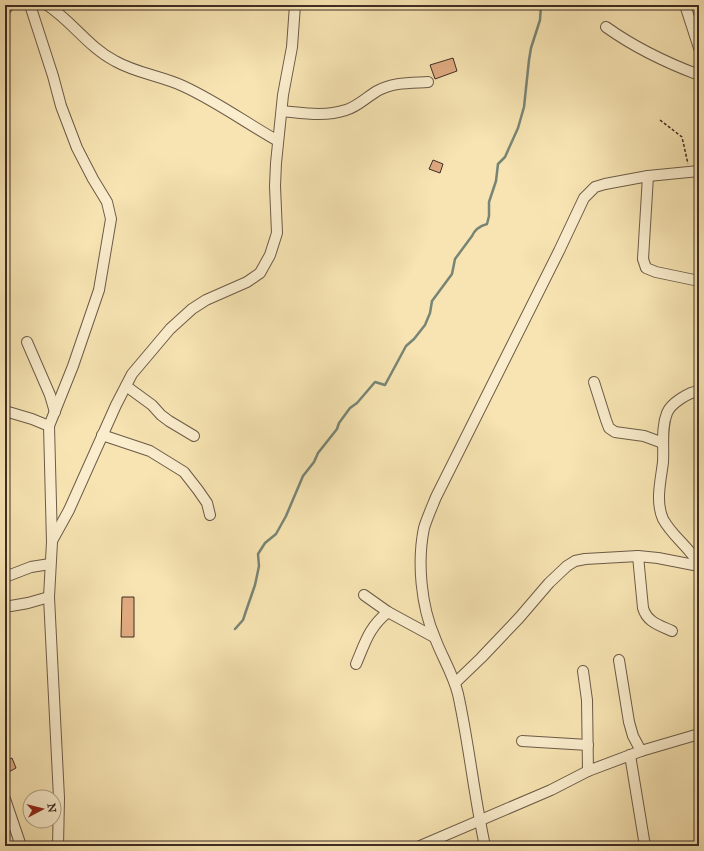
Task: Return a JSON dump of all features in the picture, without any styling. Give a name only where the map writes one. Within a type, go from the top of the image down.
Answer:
[{"type":"street","points":[[5,10],[9,5]]},
{"type":"street","points":[[30,5],[61,106],[77,148],[107,202],[112,219],[99,290],[56,412],[49,426],[52,542],[49,597],[59,798],[58,846]]},
{"type":"street","points":[[47,5],[57,11],[90,44],[114,61],[183,86],[278,141]]},
{"type":"street","points":[[52,542],[69,510],[102,435],[132,374],[170,329],[192,309],[206,300],[247,282],[260,273],[270,255],[277,233],[275,186],[278,141],[292,47],[295,5]]},
{"type":"street","points":[[685,5],[699,48]]},
{"type":"street","points":[[606,27],[622,39],[684,70],[699,75]]},
{"type":"street","points":[[282,111],[311,114],[333,114],[348,110],[378,90],[397,83],[428,82]]},
{"type":"street","points":[[485,846],[462,712],[455,683],[434,637],[422,587],[420,551],[425,527],[436,497],[584,198],[595,187],[605,184],[648,176],[694,171]]},
{"type":"street","points":[[648,176],[643,259],[646,268],[656,272],[699,281]]},
{"type":"street","points":[[27,342],[56,412]]},
{"type":"street","points":[[594,382],[609,428],[615,432],[644,436],[663,443]]},
{"type":"street","points":[[126,386],[147,401],[165,418],[194,436]]},
{"type":"street","points":[[699,391],[689,394],[671,407],[668,412],[664,423],[663,462],[659,492],[663,518],[671,531],[690,552],[699,566]]},
{"type":"street","points":[[5,411],[49,426]]},
{"type":"street","points":[[102,435],[150,451],[184,472],[207,503],[210,515]]},
{"type":"street","points":[[455,683],[481,658],[566,566],[575,561],[585,558],[638,556],[658,558],[699,566]]},
{"type":"street","points":[[638,556],[644,614],[650,622],[672,631]]},
{"type":"street","points":[[5,576],[31,567],[50,564]]},
{"type":"street","points":[[364,595],[388,612],[434,637]]},
{"type":"street","points":[[5,607],[49,597]]},
{"type":"street","points":[[356,664],[372,628],[388,612]]},
{"type":"street","points":[[619,660],[628,722],[641,751]]},
{"type":"street","points":[[583,671],[587,700],[588,771]]},
{"type":"street","points":[[420,846],[551,790],[588,771],[641,751],[699,734]]},
{"type":"street","points":[[522,741],[588,745]]},
{"type":"street","points":[[630,755],[645,846]]},
{"type":"street","points":[[5,799],[21,846]]},
{"type":"path","points":[[660,120],[682,136],[694,171]]},
{"type":"building","points":[[453,58],[457,71],[435,79],[430,65]]},
{"type":"building","points":[[433,160],[443,164],[440,173],[429,169]]},
{"type":"building","points":[[122,597],[134,597],[134,637],[121,637]]},
{"type":"building","points":[[12,758],[16,768],[5,774],[5,761]]},
{"type":"waterway","points":[[235,629],[243,620],[255,585],[259,566],[258,554],[265,543],[276,534],[286,516],[303,476],[314,462],[318,453],[337,429],[339,423],[350,408],[357,403],[375,382],[385,385],[406,346],[414,339],[425,325],[430,313],[432,301],[452,274],[455,259],[476,230],[487,224],[489,216],[489,202],[496,181],[498,164],[505,157],[518,128],[524,107],[529,60],[531,48],[540,20],[541,5]]}]
